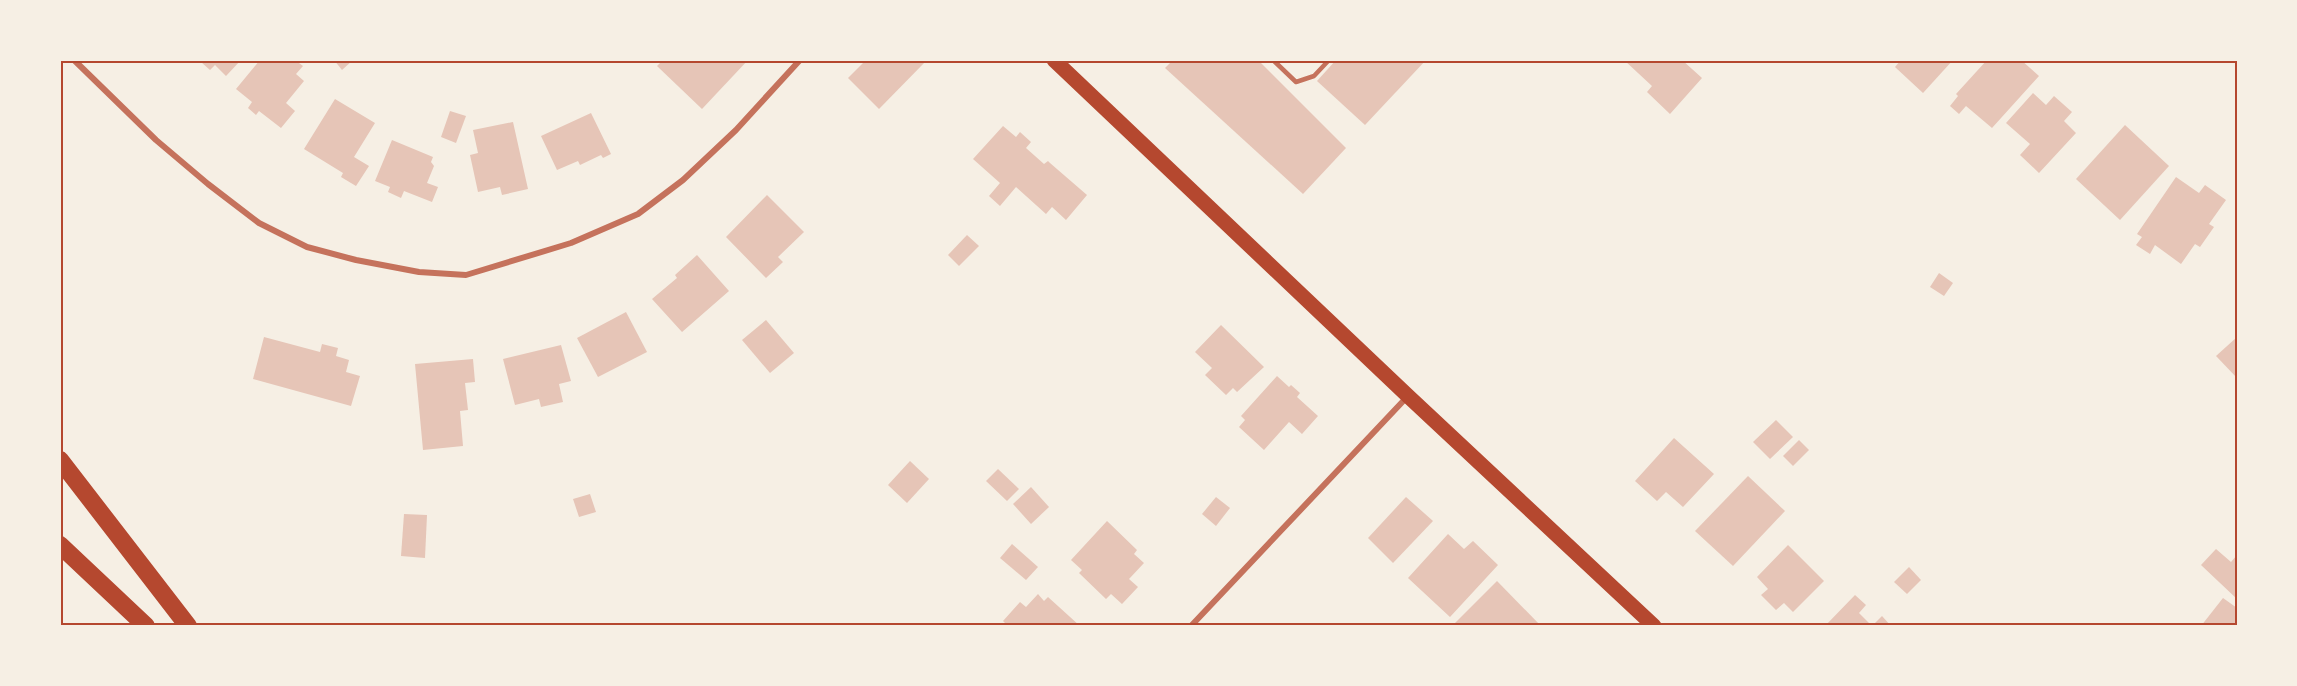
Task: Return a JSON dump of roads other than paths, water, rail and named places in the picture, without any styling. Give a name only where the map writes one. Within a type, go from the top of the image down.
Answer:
[{"type":"highway","points":[[60,460],[188,626]]},
{"type":"highway","points":[[60,544],[146,626]]},
{"type":"main road","points":[[1054,60],[1653,626]]},
{"type":"street","points":[[74,60],[156,140],[259,223],[307,247],[356,260],[419,272],[466,274],[572,243],[638,214],[683,180],[736,130],[800,60]]},
{"type":"street","points":[[1191,626],[1408,396]]},
{"type":"lane","points":[[1273,60],[1296,82],[1314,76],[1329,60]]}]
